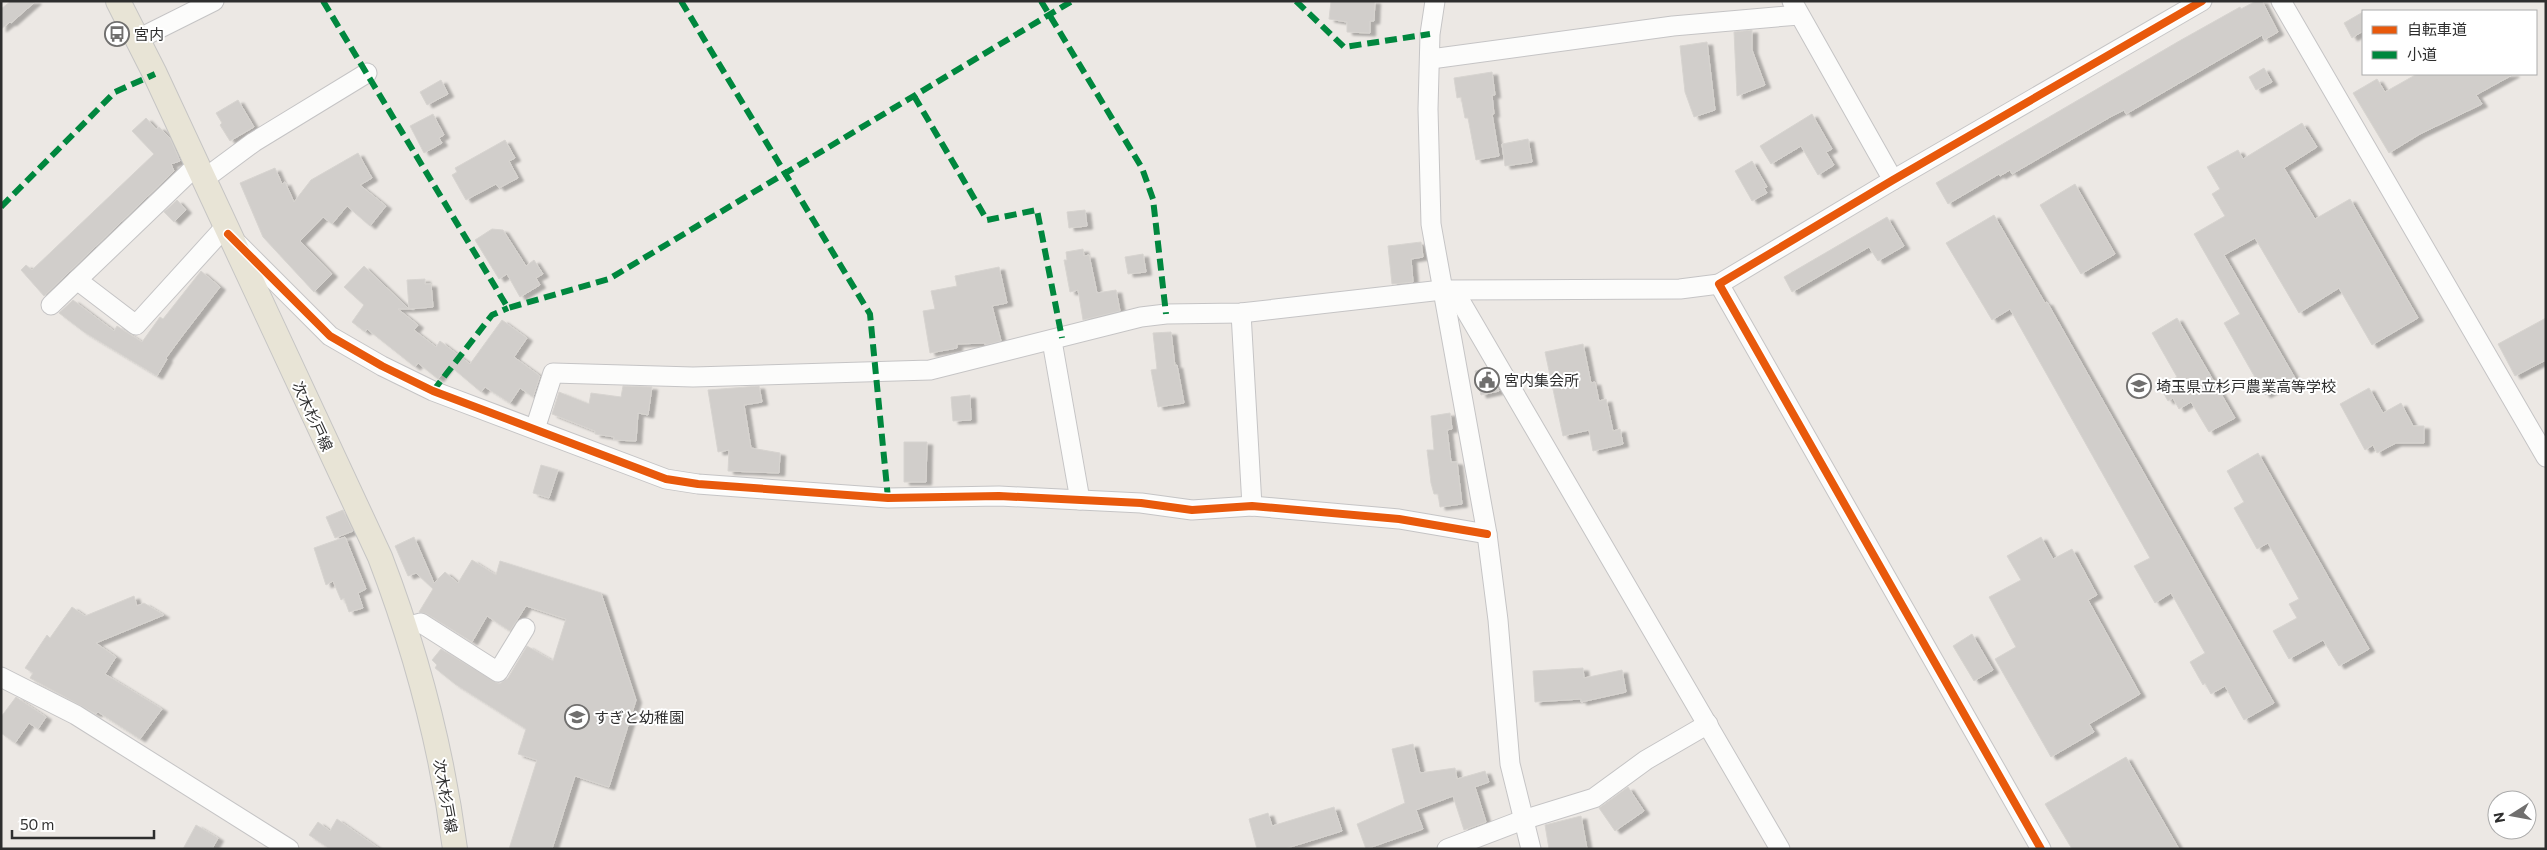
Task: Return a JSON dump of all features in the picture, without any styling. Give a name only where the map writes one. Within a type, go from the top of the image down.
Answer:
[{"type":"main road","name":"次木杉戸線","points":[[118,1],[138,38],[380,557],[406,627],[432,720],[455,849]]},
{"type":"street","points":[[138,38],[214,1]]},
{"type":"street","points":[[1435,1],[1430,34],[1431,59],[1428,109],[1431,224],[1449,291],[1488,534],[1498,620],[1510,764],[1531,849]]},
{"type":"street","points":[[535,429],[553,373],[693,378],[930,370],[1052,341],[1141,317],[1166,314],[1241,313],[1449,291],[1680,289],[1719,284],[1893,180],[2202,1]]},
{"type":"street","points":[[2281,1],[2546,457]]},
{"type":"street","points":[[1431,59],[1795,8],[1893,180]]},
{"type":"street","points":[[51,305],[201,172],[254,142],[366,73]]},
{"type":"street","points":[[77,280],[136,325],[226,230],[330,336],[382,366],[433,391],[666,479],[698,484],[888,498],[999,496],[1141,503],[1192,510],[1252,506],[1399,519],[1488,534]]},
{"type":"street","points":[[1719,284],[2041,849]]},
{"type":"street","points":[[1449,291],[1708,724],[1780,849]]},
{"type":"street","points":[[1241,313],[1252,506]]},
{"type":"street","points":[[1052,341],[1080,500]]},
{"type":"street","points":[[406,627],[421,623],[498,672],[525,628]]},
{"type":"street","points":[[1,677],[76,715],[261,841],[289,849]]},
{"type":"street","points":[[1447,849],[1523,820],[1594,798],[1646,760],[1708,724]]},
{"type":"building","points":[[11,1],[36,1],[11,23],[1,29],[1,9]]},
{"type":"building","points":[[1331,1],[1375,1],[1374,21],[1370,21],[1370,33],[1347,32],[1347,22],[1329,19]]},
{"type":"building","points":[[2256,1],[2262,1],[2278,32],[2264,40],[2262,35],[2126,114],[2124,110],[2112,116],[2012,174],[2010,170],[2000,176],[1999,174],[1948,204],[1936,183],[2181,40],[2240,7],[2241,9]]},
{"type":"building","points":[[2362,13],[2362,32],[2352,38],[2344,23]]},
{"type":"building","points":[[1752,30],[1752,50],[1765,85],[1737,96],[1734,32]]},
{"type":"building","points":[[1707,42],[1715,110],[1694,117],[1685,92],[1680,46]]},
{"type":"building","points":[[2264,68],[2272,82],[2256,90],[2249,77]]},
{"type":"building","points":[[1492,72],[1495,95],[1492,95],[1494,114],[1492,114],[1499,156],[1476,160],[1468,118],[1465,118],[1461,97],[1457,98],[1454,78]]},
{"type":"building","points":[[2415,75],[2512,75],[2476,95],[2482,104],[2420,134],[2389,153],[2353,93],[2377,79],[2385,92]]},
{"type":"building","points":[[441,80],[448,94],[427,105],[420,92]]},
{"type":"building","points":[[238,100],[254,127],[230,141],[220,125],[222,123],[216,113]]},
{"type":"building","points":[[433,114],[444,135],[439,138],[442,143],[424,153],[410,126]]},
{"type":"building","points":[[1812,114],[1832,149],[1826,152],[1834,165],[1818,175],[1801,146],[1771,164],[1760,146]]},
{"type":"building","points":[[146,118],[156,129],[159,127],[170,138],[180,161],[171,164],[174,171],[44,296],[21,270],[26,265],[32,270],[154,154],[132,131]]},
{"type":"building","points":[[2302,123],[2317,147],[2284,168],[2315,219],[2350,199],[2418,318],[2372,345],[2339,288],[2299,313],[2255,238],[2224,255],[2295,378],[2265,395],[2224,323],[2240,314],[2194,234],[2225,216],[2212,194],[2220,189],[2207,167],[2238,150],[2243,159]]},
{"type":"building","points":[[1528,139],[1532,162],[1505,166],[1502,144]]},
{"type":"building","points":[[505,140],[515,158],[509,161],[518,178],[499,188],[496,184],[466,200],[452,175],[457,172],[455,168]]},
{"type":"building","points":[[358,153],[372,178],[360,185],[386,206],[370,226],[347,206],[332,224],[323,217],[300,241],[332,274],[314,292],[263,237],[240,183],[275,168],[282,184],[285,182],[294,202],[311,180]]},
{"type":"building","points":[[1752,161],[1767,187],[1764,188],[1767,193],[1752,201],[1735,171]]},
{"type":"building","points":[[2075,184],[2115,254],[2081,274],[2040,205]]},
{"type":"building","points":[[177,200],[186,210],[174,222],[164,212]]},
{"type":"building","points":[[1085,210],[1087,226],[1069,228],[1067,212]]},
{"type":"building","points":[[1994,215],[2045,303],[2047,302],[2274,703],[2244,720],[2225,686],[2211,694],[2205,683],[2203,685],[2190,662],[2205,653],[2171,593],[2155,603],[2134,566],[2150,558],[2010,309],[1992,320],[1946,243]]},
{"type":"building","points":[[1887,217],[1904,246],[1878,261],[1869,247],[1792,292],[1784,277]]},
{"type":"building","points":[[492,229],[503,230],[526,266],[534,260],[543,274],[536,278],[540,285],[520,297],[507,274],[499,279],[475,240]]},
{"type":"building","points":[[1421,242],[1423,257],[1411,259],[1413,282],[1392,284],[1388,246]]},
{"type":"building","points":[[1083,249],[1084,256],[1089,255],[1097,293],[1116,290],[1120,311],[1083,320],[1078,290],[1070,292],[1064,260],[1067,260],[1066,252]]},
{"type":"building","points":[[1143,254],[1146,272],[1128,274],[1125,257]]},
{"type":"building","points":[[364,266],[409,309],[398,309],[418,325],[414,330],[436,347],[440,341],[470,364],[502,320],[527,338],[514,357],[540,376],[533,397],[520,388],[510,403],[485,387],[481,392],[449,365],[438,379],[418,363],[415,367],[367,329],[365,332],[352,322],[364,305],[344,287]]},
{"type":"building","points":[[999,267],[1007,303],[992,306],[1001,341],[985,345],[985,343],[957,344],[957,348],[930,353],[923,311],[935,309],[931,291],[957,286],[955,276]]},
{"type":"building","points":[[201,271],[220,287],[166,358],[157,376],[84,332],[59,313],[73,300],[114,331],[117,326],[142,342],[160,317],[163,319]]},
{"type":"building","points":[[425,279],[425,284],[431,284],[433,307],[409,309],[407,280]]},
{"type":"building","points":[[2177,318],[2235,418],[2209,432],[2191,402],[2179,409],[2173,398],[2168,401],[2160,387],[2177,377],[2152,333]]},
{"type":"building","points":[[2546,318],[2546,360],[2515,376],[2498,344]]},
{"type":"building","points":[[1171,332],[1175,366],[1177,365],[1184,403],[1158,407],[1151,370],[1157,369],[1153,333]]},
{"type":"building","points":[[1583,344],[1591,383],[1595,382],[1599,401],[1606,399],[1613,431],[1620,429],[1623,444],[1593,451],[1589,430],[1563,436],[1545,352]]},
{"type":"building","name":"宮内集会所","points":[[1487,368],[1499,391],[1481,395],[1475,371]]},
{"type":"building","points":[[623,386],[652,387],[648,415],[638,413],[636,441],[614,440],[614,437],[595,434],[595,431],[552,414],[559,392],[589,404],[591,393],[621,397]]},
{"type":"building","points":[[759,386],[762,402],[744,405],[751,448],[780,453],[779,473],[728,471],[729,450],[718,452],[708,390]]},
{"type":"building","points":[[2369,388],[2383,413],[2401,403],[2413,426],[2424,426],[2424,443],[2396,443],[2377,453],[2373,445],[2365,450],[2340,404]]},
{"type":"building","points":[[970,395],[971,420],[953,421],[951,397]]},
{"type":"building","points":[[1450,413],[1452,429],[1447,430],[1451,462],[1457,462],[1462,504],[1440,507],[1438,494],[1434,494],[1431,483],[1427,450],[1434,450],[1431,416]]},
{"type":"building","points":[[904,442],[927,442],[926,482],[904,482]]},
{"type":"building","points":[[2258,453],[2369,649],[2339,666],[2323,640],[2289,659],[2273,631],[2297,618],[2289,604],[2299,599],[2268,543],[2257,549],[2234,508],[2244,502],[2227,471]]},
{"type":"building","points":[[541,465],[558,470],[549,498],[533,493]]},
{"type":"building","points":[[343,510],[353,531],[335,538],[326,517]]},
{"type":"building","points":[[345,537],[366,589],[358,593],[363,608],[349,612],[344,598],[341,600],[333,581],[326,585],[314,548]]},
{"type":"building","points":[[414,537],[434,583],[445,572],[458,583],[472,560],[496,575],[500,561],[601,593],[636,700],[609,787],[575,776],[552,849],[509,849],[537,760],[518,754],[526,729],[455,684],[435,668],[437,665],[432,660],[441,649],[499,684],[508,678],[527,646],[553,661],[566,619],[526,606],[510,631],[487,616],[472,642],[427,614],[419,612],[433,589],[416,573],[408,576],[395,546]]},
{"type":"building","points":[[2041,537],[2053,559],[2072,549],[2097,595],[2088,600],[2140,694],[2089,724],[2094,732],[2051,757],[1995,659],[2016,647],[1989,597],[2021,580],[2007,556]]},
{"type":"building","points":[[134,596],[137,606],[144,603],[164,615],[96,643],[116,657],[105,674],[162,709],[140,739],[98,712],[96,714],[30,678],[33,673],[25,668],[47,635],[50,638],[72,607],[85,616]]},
{"type":"building","points":[[1972,634],[1993,670],[1974,681],[1953,646]]},
{"type":"building","points":[[1583,668],[1584,678],[1622,670],[1626,692],[1581,702],[1581,699],[1535,702],[1533,671]]},
{"type":"building","points":[[16,697],[46,717],[38,729],[29,723],[15,743],[1,733],[1,717]]},
{"type":"building","points":[[1413,744],[1420,773],[1455,768],[1457,779],[1485,771],[1489,782],[1475,787],[1486,822],[1464,830],[1453,796],[1416,810],[1423,829],[1366,849],[1357,824],[1405,803],[1392,749]]},
{"type":"building","points":[[2126,757],[2179,849],[2072,849],[2045,804]]},
{"type":"building","points":[[1628,787],[1644,811],[1615,831],[1599,808]]},
{"type":"building","points":[[1334,807],[1342,831],[1284,849],[1257,849],[1249,819],[1268,813],[1272,826]]},
{"type":"building","points":[[1581,816],[1587,849],[1549,849],[1545,825]]},
{"type":"building","points":[[337,819],[380,849],[330,849],[309,835],[318,822],[330,831]]},
{"type":"building","points":[[196,825],[218,838],[212,849],[183,849]]},
{"type":"marked path","points":[[323,1],[508,308],[609,279],[1072,1]]},
{"type":"marked path","points":[[681,1],[870,314],[888,498]]},
{"type":"marked path","points":[[1041,1],[1142,168],[1153,199],[1166,314]]},
{"type":"marked path","points":[[1296,1],[1344,47],[1430,34]]},
{"type":"marked path","points":[[1,207],[115,92],[155,74]]},
{"type":"marked path","points":[[914,96],[987,220],[1037,210],[1062,338]]},
{"type":"marked path","points":[[433,391],[492,315],[508,308]]},
{"type":"cycle path","points":[[2041,849],[1719,284],[1893,180],[2202,1]]},
{"type":"cycle path","points":[[228,234],[330,336],[382,366],[433,391],[666,479],[698,484],[888,498],[999,496],[1141,503],[1192,510],[1252,506],[1399,519],[1487,534]]},
{"type":"place","name":"宮内","points":[[117,34]]},
{"type":"place","name":"宮内集会所","points":[[1487,380]]},
{"type":"place","name":"埼玉県立杉戸農業高等学校","points":[[2139,386]]},
{"type":"place","name":"すぎと幼稚園","points":[[577,717]]}]
